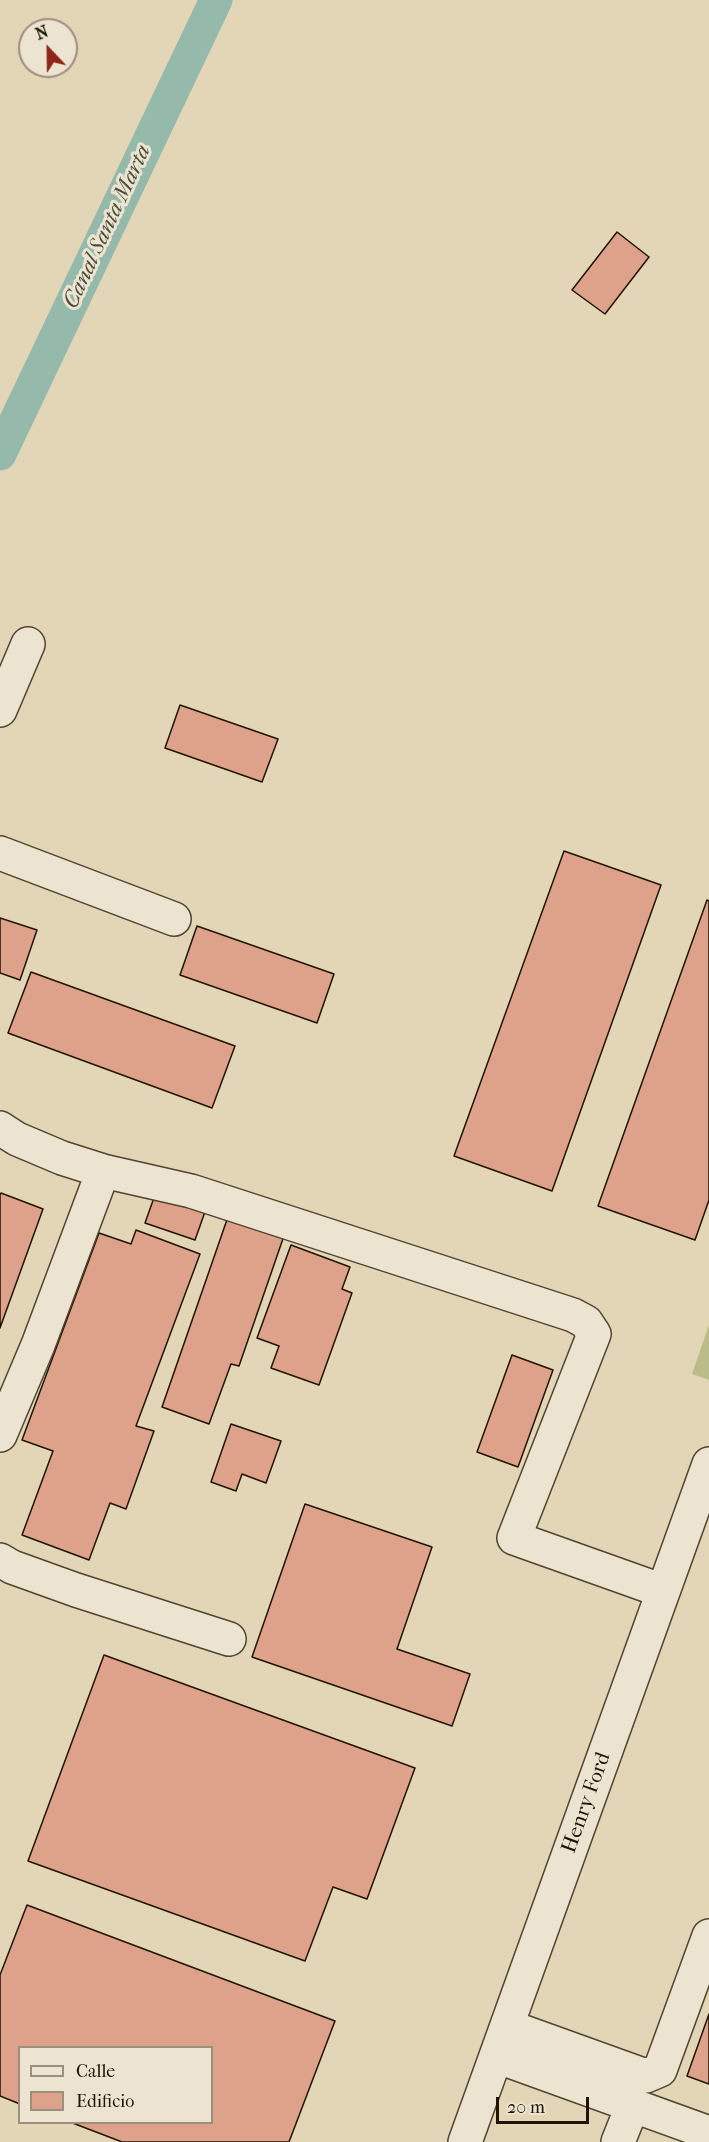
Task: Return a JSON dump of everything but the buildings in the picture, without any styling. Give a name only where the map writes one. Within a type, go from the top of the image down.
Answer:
[{"type":"street","points":[[0,710],[28,644]]},
{"type":"street","points":[[0,853],[174,919]]},
{"type":"street","points":[[0,1128],[17,1139],[62,1158],[103,1171],[191,1191],[573,1315],[586,1322],[594,1334],[514,1538],[663,1591]]},
{"type":"street","points":[[0,1435],[38,1345],[103,1171]]},
{"type":"street","name":"Henry Ford","points":[[465,2142],[709,1464]]},
{"type":"street","points":[[0,1560],[12,1567],[76,1590],[229,1639]]},
{"type":"street","points":[[507,2026],[646,2076],[660,2070],[709,1936]]},
{"type":"street","points":[[496,2056],[709,2133]]},
{"type":"street","points":[[618,2142],[632,2107]]},
{"type":"green space","points":[[709,1325],[709,1380],[692,1374]]},
{"type":"waterway","name":"Canal Santa Marta","points":[[0,454],[216,0]]}]
